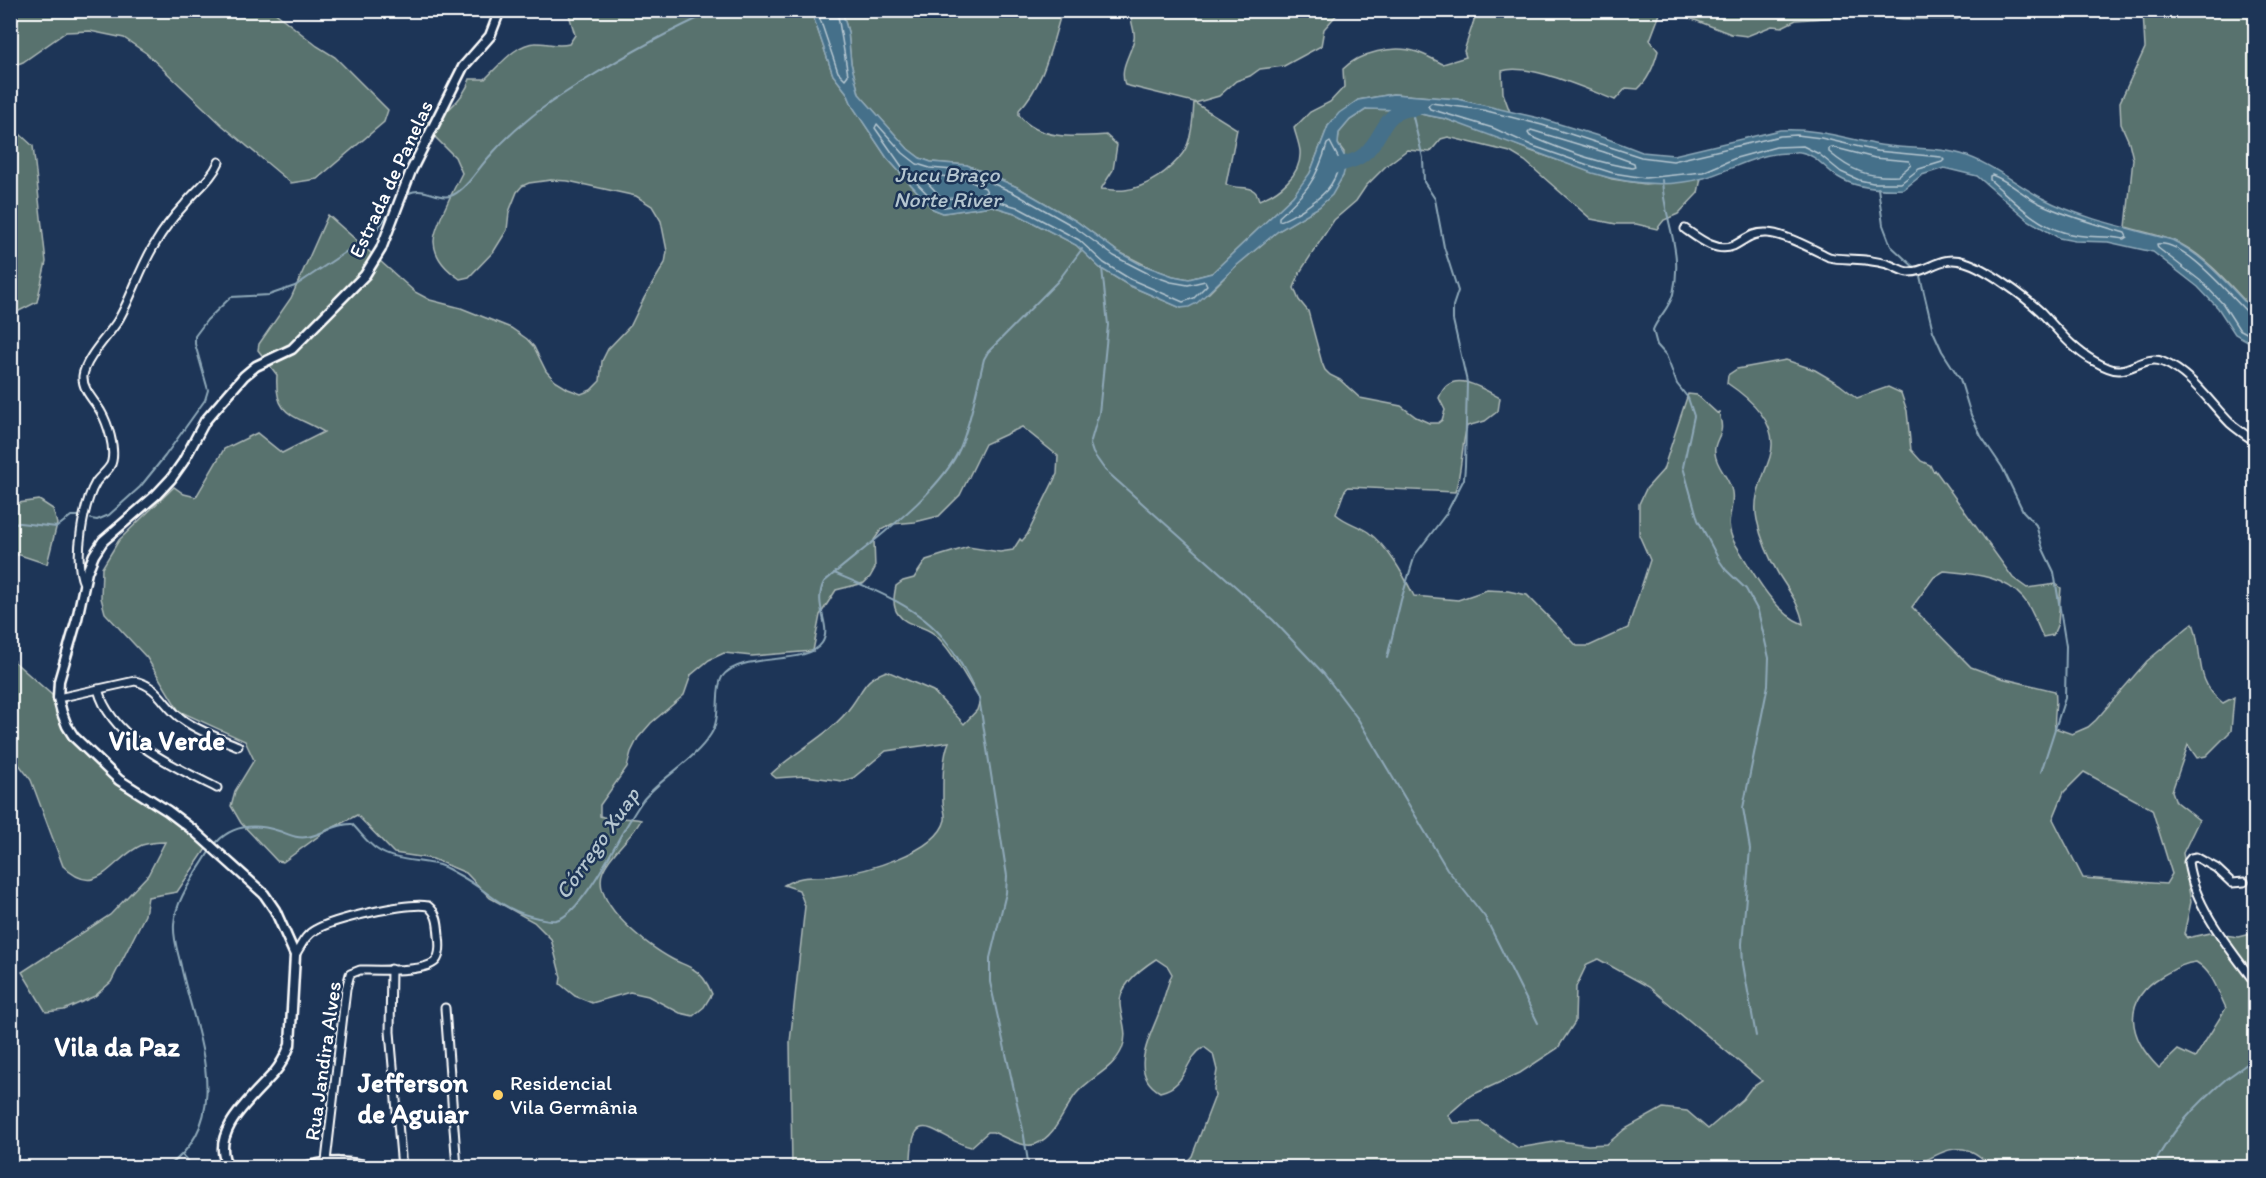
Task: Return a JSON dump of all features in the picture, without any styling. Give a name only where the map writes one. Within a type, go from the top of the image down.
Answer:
[{"type":"street","name":"Estrada de Panelas","points":[[58,698],[59,681],[77,619],[84,584],[94,555],[103,541],[171,479],[183,462],[205,420],[224,398],[256,366],[292,349],[365,275],[381,249],[411,171],[463,67],[490,36],[500,10]]},
{"type":"street","points":[[84,584],[79,574],[79,561],[88,502],[97,480],[109,468],[113,459],[107,427],[100,410],[84,385],[84,373],[119,319],[137,277],[155,244],[185,203],[211,177],[219,162]]},
{"type":"street","points":[[1685,229],[1704,242],[1721,247],[1731,246],[1748,236],[1768,233],[1838,260],[1863,259],[1887,264],[1908,272],[1938,262],[1955,260],[1968,262],[1994,276],[2038,309],[2073,347],[2094,361],[2120,370],[2147,361],[2159,360],[2167,363],[2188,379],[2231,424],[2256,442]]},
{"type":"street","points":[[224,1165],[223,1148],[226,1133],[239,1109],[273,1074],[290,1045],[296,955],[275,910],[264,894],[194,830],[108,771],[74,737],[67,726],[58,698],[135,681],[153,688],[181,719],[238,746]]},
{"type":"street","points":[[98,688],[101,699],[112,716],[142,746],[176,767],[218,788]]},
{"type":"street","points":[[2244,882],[2232,883],[2216,868],[2196,857],[2191,858],[2188,862],[2190,878],[2218,933],[2256,984]]},
{"type":"street","name":"Rua Jandira Alves","points":[[296,955],[307,936],[322,926],[396,907],[428,906],[437,915],[440,944],[438,958],[430,965],[355,971],[350,974],[326,1161]]},
{"type":"street","points":[[391,969],[390,1032],[402,1167]]},
{"type":"street","points":[[445,1008],[457,1167]]},
{"type":"street","points":[[302,1167],[326,1161],[377,1167]]},
{"type":"green space","points":[[1688,10],[1967,11],[1966,15],[1957,19],[1903,19],[1869,15],[1796,20],[1782,27],[1772,26],[1747,36],[1731,34],[1687,17]]},
{"type":"green space","points":[[10,11],[273,11],[317,46],[335,57],[388,110],[384,122],[317,179],[291,183],[223,126],[146,53],[124,38],[90,31],[66,32],[23,62],[11,67]]},
{"type":"green space","points":[[568,11],[814,11],[814,19],[833,75],[847,93],[853,107],[887,158],[933,209],[943,213],[992,206],[1015,213],[1076,245],[1100,268],[1128,285],[1181,308],[1209,293],[1236,266],[1278,231],[1319,207],[1331,195],[1343,176],[1344,152],[1338,144],[1339,133],[1350,120],[1367,109],[1400,110],[1446,119],[1612,179],[1645,184],[1701,178],[1698,193],[1678,214],[1664,220],[1657,229],[1591,219],[1525,161],[1510,152],[1448,137],[1441,139],[1430,152],[1407,150],[1386,166],[1366,186],[1356,201],[1334,220],[1300,272],[1294,288],[1299,300],[1308,311],[1325,370],[1360,398],[1401,406],[1429,423],[1438,423],[1442,420],[1445,410],[1439,398],[1450,383],[1466,382],[1500,398],[1498,411],[1485,421],[1467,426],[1455,492],[1348,487],[1336,514],[1376,538],[1389,553],[1414,596],[1458,600],[1487,590],[1527,595],[1577,646],[1589,646],[1628,628],[1650,560],[1639,535],[1639,504],[1646,489],[1663,470],[1688,394],[1697,395],[1717,413],[1719,412],[1722,429],[1715,450],[1718,463],[1731,487],[1729,527],[1734,542],[1772,600],[1792,618],[1803,624],[1797,604],[1769,555],[1757,520],[1757,495],[1770,457],[1771,434],[1754,405],[1727,383],[1728,375],[1737,369],[1786,360],[1815,370],[1857,398],[1888,387],[1901,393],[1907,411],[1911,450],[1921,461],[1930,465],[1933,471],[1935,470],[2013,578],[2027,588],[2056,584],[2061,588],[2058,623],[2053,635],[2043,637],[2026,602],[2006,584],[1987,577],[1955,572],[1944,571],[1934,577],[1912,607],[1971,667],[2001,678],[2055,691],[2055,728],[2072,734],[2088,727],[2096,720],[2147,661],[2193,623],[2203,676],[2207,685],[2223,703],[2234,697],[2231,731],[2206,756],[2197,758],[2188,745],[2172,791],[2176,802],[2199,820],[2183,853],[2191,902],[2184,934],[2187,938],[2210,933],[2239,937],[2255,933],[2255,1167],[1990,1167],[1971,1151],[1961,1149],[1942,1152],[1911,1168],[1182,1167],[1192,1156],[1215,1096],[1217,1070],[1213,1054],[1204,1047],[1197,1052],[1181,1079],[1169,1089],[1160,1092],[1150,1084],[1145,1075],[1143,1065],[1147,1042],[1172,974],[1168,967],[1156,959],[1138,972],[1123,990],[1120,1004],[1125,1037],[1118,1056],[1076,1094],[1054,1129],[1036,1144],[1025,1145],[988,1132],[971,1147],[929,1128],[921,1128],[916,1133],[912,1146],[911,1167],[792,1167],[790,1042],[805,906],[799,890],[784,885],[803,878],[833,876],[880,865],[914,851],[928,842],[939,832],[945,820],[943,772],[949,742],[886,751],[853,778],[842,781],[805,776],[776,778],[771,774],[834,725],[869,681],[887,671],[933,691],[964,724],[977,710],[980,700],[941,640],[925,629],[901,618],[898,614],[894,600],[896,586],[914,578],[926,560],[968,547],[1000,552],[1013,550],[1020,539],[1022,541],[1027,535],[1057,474],[1058,456],[1022,427],[985,444],[960,495],[939,516],[915,522],[892,524],[881,530],[874,540],[875,568],[870,577],[864,583],[836,590],[820,615],[813,651],[752,656],[724,653],[709,660],[691,675],[684,695],[651,723],[638,738],[627,767],[600,805],[600,816],[641,820],[603,871],[601,883],[605,897],[624,922],[650,945],[696,971],[704,980],[712,994],[704,1007],[693,1016],[680,1013],[648,996],[630,992],[592,1003],[575,996],[560,984],[561,977],[551,939],[534,922],[490,898],[466,873],[433,859],[394,853],[357,815],[323,833],[283,862],[277,861],[241,823],[231,806],[235,791],[254,760],[245,741],[179,711],[147,658],[105,613],[101,598],[102,568],[119,540],[174,487],[184,494],[196,497],[224,449],[257,433],[282,453],[324,432],[288,413],[283,407],[279,400],[277,375],[258,350],[259,344],[291,298],[328,215],[415,292],[430,300],[461,308],[511,328],[527,339],[534,347],[546,371],[555,381],[568,389],[581,394],[591,390],[600,381],[602,361],[608,349],[631,325],[665,263],[667,251],[661,221],[652,206],[636,196],[568,181],[551,180],[529,183],[517,192],[509,212],[507,230],[494,251],[469,277],[460,279],[443,264],[434,242],[441,218],[462,173],[455,157],[421,123],[444,113],[463,94],[470,79],[485,79],[508,56],[522,47],[536,43],[565,45],[569,44],[575,35]],"holes":[[[2084,772],[2152,809],[2172,874],[2166,884],[2083,878],[2053,819],[2064,792]],[[1598,959],[1649,987],[1762,1081],[1751,1088],[1743,1099],[1708,1129],[1687,1111],[1663,1108],[1625,1129],[1607,1144],[1588,1145],[1560,1141],[1518,1148],[1481,1122],[1453,1123],[1448,1115],[1470,1096],[1520,1073],[1558,1048],[1575,1022],[1576,987],[1587,964]],[[2196,962],[2207,971],[2226,1008],[2195,1058],[2178,1050],[2159,1068],[2141,1044],[2136,1032],[2135,1008],[2149,986],[2174,969]]]},
{"type":"green space","points":[[842,11],[1062,11],[1041,76],[1019,110],[1019,115],[1037,129],[1060,136],[1106,135],[1117,145],[1113,170],[1101,189],[1125,190],[1149,182],[1165,172],[1178,159],[1188,142],[1194,108],[1194,102],[1125,85],[1124,67],[1134,36],[1132,11],[1340,11],[1324,29],[1321,46],[1284,66],[1260,69],[1236,81],[1219,96],[1195,103],[1237,129],[1226,184],[1250,189],[1257,194],[1259,200],[1281,188],[1293,175],[1300,160],[1294,128],[1310,112],[1330,102],[1344,87],[1343,69],[1358,58],[1367,54],[1398,49],[1417,52],[1443,64],[1466,57],[1464,51],[1477,11],[1661,11],[1650,40],[1658,51],[1651,72],[1638,89],[1626,88],[1615,100],[1558,78],[1513,69],[1502,71],[1503,93],[1510,112],[1457,99],[1393,94],[1358,100],[1328,126],[1310,173],[1293,196],[1212,273],[1189,279],[1153,269],[1117,251],[1076,221],[1017,187],[967,165],[931,162],[920,158],[908,149],[859,94]]},
{"type":"green space","points":[[2143,11],[2255,11],[2255,312],[2222,276],[2194,252],[2170,240],[2126,227],[2133,159],[2121,124],[2120,102],[2145,48]]},
{"type":"green space","points":[[11,126],[33,146],[46,262],[37,302],[11,315]]},
{"type":"green space","points":[[39,500],[53,509],[57,524],[47,564],[20,555],[11,555],[11,504]]},
{"type":"green space","points":[[10,658],[52,695],[67,728],[140,795],[208,846],[177,892],[148,897],[145,915],[111,982],[95,996],[64,1010],[46,1012],[22,972],[110,915],[148,875],[165,842],[142,845],[131,851],[104,874],[95,878],[86,879],[75,876],[63,866],[31,780],[11,754]]},
{"type":"water","name":"Jucu Braço Norte River","points":[[814,11],[842,11],[859,94],[908,149],[920,158],[931,162],[967,165],[1017,187],[1076,221],[1117,251],[1140,264],[1173,276],[1189,279],[1212,273],[1293,196],[1310,173],[1328,126],[1339,113],[1358,100],[1393,94],[1457,99],[1543,119],[1642,152],[1674,155],[1780,130],[1805,130],[1885,146],[1961,154],[1992,168],[2042,198],[2073,212],[2172,240],[2196,254],[2255,312],[2255,345],[2235,334],[2218,308],[2198,287],[2153,252],[2108,242],[2059,238],[2028,220],[1977,176],[1944,168],[1922,175],[1904,189],[1870,188],[1845,181],[1811,156],[1797,152],[1765,156],[1714,175],[1690,181],[1662,184],[1634,182],[1592,173],[1446,119],[1400,110],[1367,109],[1350,120],[1339,133],[1338,144],[1347,161],[1343,176],[1332,195],[1319,207],[1278,231],[1197,303],[1181,308],[1128,285],[1100,268],[1076,245],[1015,213],[992,206],[943,213],[933,209],[887,158],[853,107],[847,93],[833,75],[814,19]]},
{"type":"waterway","points":[[409,193],[421,191],[442,196],[453,195],[468,183],[508,137],[544,107],[634,51],[716,10]]},
{"type":"waterway","points":[[1329,169],[1359,158],[1370,148],[1389,119],[1404,110],[1416,109]]},
{"type":"waterway","points":[[1387,658],[1415,555],[1446,514],[1464,479],[1465,466],[1467,382],[1453,320],[1453,306],[1458,291],[1444,247],[1435,199],[1424,182],[1423,158],[1413,117],[1415,111]]},
{"type":"waterway","points":[[1662,180],[1675,249],[1676,278],[1671,299],[1653,330],[1657,345],[1666,355],[1677,384],[1688,398],[1694,416],[1683,467],[1698,520],[1719,560],[1746,589],[1758,611],[1769,658],[1768,685],[1743,808],[1750,849],[1742,944],[1743,964],[1756,1036]]},
{"type":"waterway","points":[[1878,188],[1883,225],[1891,246],[1917,270]]},
{"type":"waterway","points":[[91,519],[97,520],[109,515],[140,487],[205,400],[208,390],[195,344],[195,336],[207,320],[231,297],[269,295],[295,286],[365,239],[389,214]]},
{"type":"waterway","name":"Córrego Xuap","points":[[217,842],[231,832],[246,827],[271,829],[303,837],[313,836],[340,825],[352,824],[384,854],[444,867],[515,911],[549,920],[565,916],[593,883],[643,800],[696,752],[711,734],[716,720],[718,689],[722,677],[731,669],[743,664],[802,655],[814,650],[822,643],[825,630],[820,599],[824,582],[899,520],[936,484],[950,466],[964,438],[984,359],[988,352],[1058,281],[1082,249]]},
{"type":"waterway","points":[[1102,268],[1108,325],[1099,413],[1090,444],[1093,453],[1105,470],[1273,620],[1324,674],[1358,719],[1447,869],[1485,917],[1538,1023]]},
{"type":"waterway","points":[[1920,276],[1933,331],[1942,351],[1960,379],[1971,415],[1981,436],[2002,467],[2023,511],[2036,525],[2043,549],[2054,572],[2066,646],[2065,698],[2041,772]]},
{"type":"waterway","points":[[10,522],[57,527],[71,516],[81,516]]},
{"type":"waterway","points":[[834,573],[908,608],[934,628],[954,653],[979,698],[1007,876],[1006,893],[990,958],[990,982],[1023,1130],[1029,1168]]},
{"type":"waterway","name":"Córrego Xuap","points":[[166,1168],[188,1148],[201,1125],[206,1100],[206,1073],[201,1046],[174,930],[175,915],[182,896],[209,852]]},
{"type":"waterway","points":[[2152,1168],[2175,1131],[2194,1109],[2226,1079],[2256,1057]]},
{"type":"waterway","points":[[182,1155],[194,1168]]},
{"type":"place","name":"Residencial Vila Germânia","points":[[498,1095]]},
{"type":"district","name":"Vila Verde","points":[[167,741]]},
{"type":"district","name":"Vila da Paz","points":[[117,1047]]},
{"type":"district","name":"Jefferson de Aguiar","points":[[413,1098]]}]
